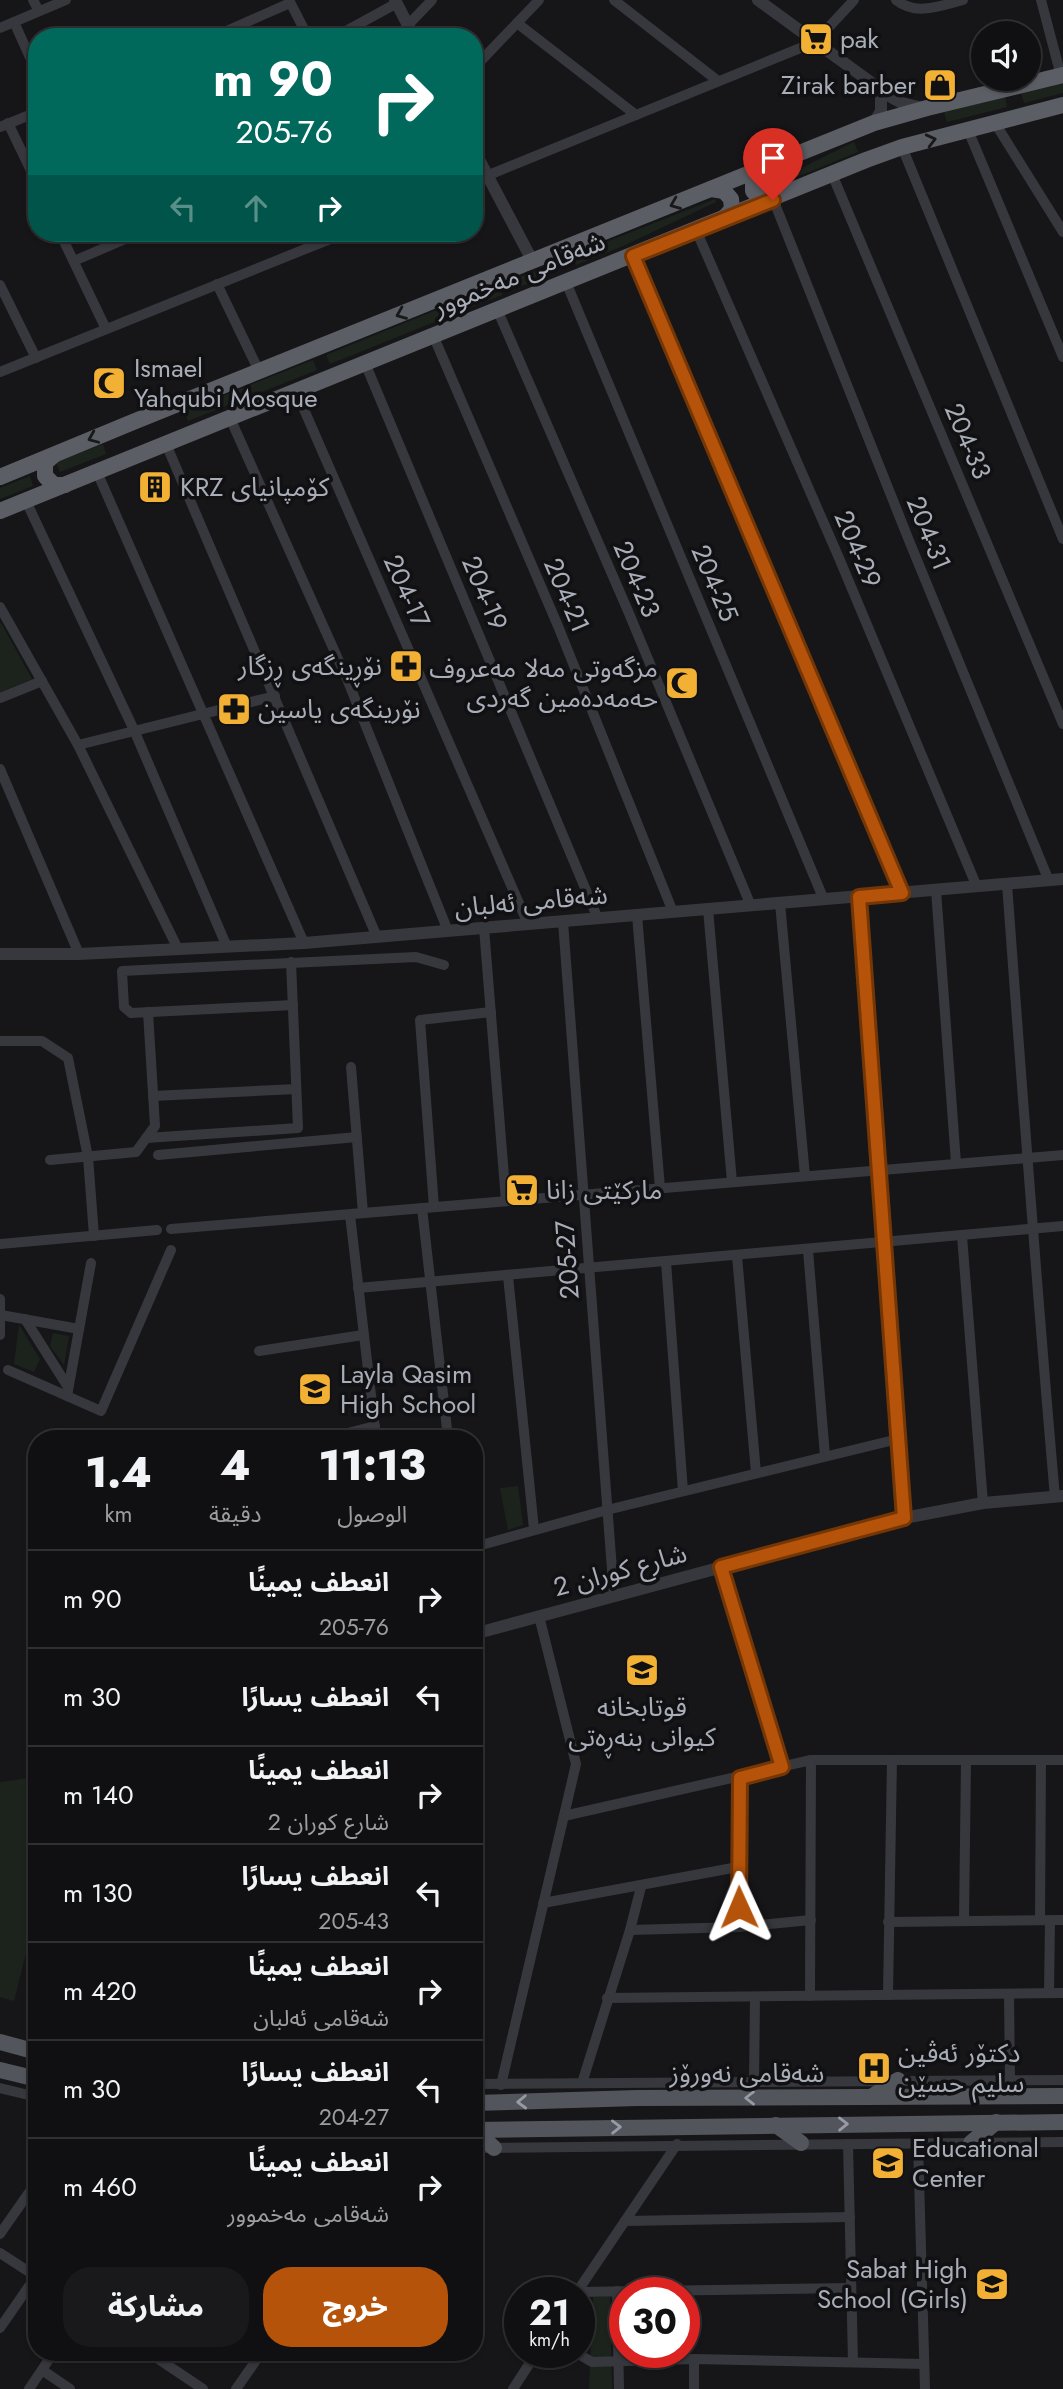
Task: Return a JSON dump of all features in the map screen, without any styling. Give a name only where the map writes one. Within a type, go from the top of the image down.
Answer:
[{"type":"highway","name":"شەقامی مەخموور","points":[[0,477],[874,123],[1062,76]]},
{"type":"highway","name":"شەقامی مەخموور","points":[[0,511],[902,147],[1063,105]]},
{"type":"highway","points":[[760,169],[752,177],[752,191],[762,200],[773,200]]},
{"type":"highway","points":[[711,189],[724,191],[732,202],[729,214],[721,220]]},
{"type":"highway","points":[[54,455],[45,463],[45,476],[54,485],[68,484]]},
{"type":"main road","points":[[0,2042],[28,2050]]},
{"type":"main road","points":[[0,2070],[28,2077]]},
{"type":"main road","points":[[870,2097],[898,2080]]},
{"type":"main road","points":[[787,2082],[800,2098]]},
{"type":"main road","name":"شەقامی نەورۆز","points":[[483,2103],[636,2098],[1063,2096]]},
{"type":"main road","points":[[971,2143],[996,2122]]},
{"type":"main road","name":"شەقامی نەورۆز","points":[[483,2130],[1063,2122]]},
{"type":"main road","points":[[776,2125],[801,2143]]},
{"type":"main road","points":[[483,2138],[494,2148]]},
{"type":"street","points":[[33,0],[39,11]]},
{"type":"street","points":[[0,28],[66,0]]},
{"type":"street","points":[[413,28],[432,0]]},
{"type":"street","points":[[483,59],[539,0]]},
{"type":"street","points":[[614,0],[718,81]]},
{"type":"street","points":[[758,0],[902,103],[927,108]]},
{"type":"street","points":[[483,177],[815,42],[854,0]]},
{"type":"street","points":[[896,0],[917,10],[957,1]]},
{"type":"street","points":[[1041,0],[1062,76]]},
{"type":"street","points":[[235,28],[289,1],[303,28]]},
{"type":"street","points":[[350,28],[396,1],[410,28]]},
{"type":"street","points":[[14,22],[28,53]]},
{"type":"street","points":[[517,23],[636,115]]},
{"type":"street","points":[[874,123],[881,111],[881,89]]},
{"type":"street","points":[[28,116],[4,125],[28,167]]},
{"type":"street","points":[[995,123],[1063,232]]},
{"type":"street","points":[[968,130],[1063,357]]},
{"type":"street","points":[[902,147],[1063,539]]},
{"type":"street","points":[[483,166],[533,262]]},
{"type":"street","name":"204-33","points":[[832,174],[1063,724]]},
{"type":"street","name":"204-31","points":[[773,200],[1049,881]]},
{"type":"street","name":"204-29","points":[[696,230],[839,558],[977,887]]},
{"type":"street","points":[[64,242],[106,329]]},
{"type":"street","points":[[74,261],[118,242]]},
{"type":"street","points":[[0,372],[313,242]]},
{"type":"street","points":[[633,256],[902,893]]},
{"type":"street","name":"204-25","points":[[566,282],[824,900]]},
{"type":"street","points":[[217,284],[259,371]]},
{"type":"street","points":[[0,285],[36,358]]},
{"type":"street","name":"204-23","points":[[498,309],[751,906]]},
{"type":"street","name":"204-21","points":[[433,335],[553,614],[673,912]]},
{"type":"street","name":"204-19","points":[[365,363],[598,919]]},
{"type":"street","name":"204-17","points":[[296,391],[528,924]]},
{"type":"street","points":[[230,418],[347,679],[448,931]]},
{"type":"street","points":[[166,444],[376,937]]},
{"type":"street","points":[[97,472],[201,714],[304,943]]},
{"type":"street","points":[[26,501],[134,730],[227,947]]},
{"type":"street","points":[[1,609],[78,745],[178,949]]},
{"type":"street","points":[[0,698],[42,681]]},
{"type":"street","points":[[78,745],[275,696]]},
{"type":"street","points":[[0,769],[79,954]]},
{"type":"street","name":"شەقامی ئەلبان","points":[[1,955],[304,943],[1063,879]]},
{"type":"street","points":[[1007,884],[1029,1157],[1032,1229],[1059,1496]]},
{"type":"street","points":[[936,890],[956,1163]]},
{"type":"street","points":[[859,897],[904,1518]]},
{"type":"street","points":[[780,903],[805,1176]]},
{"type":"street","points":[[708,909],[732,1182]]},
{"type":"street","points":[[637,915],[660,1188]]},
{"type":"street","name":"205-27","points":[[563,922],[614,1596]]},
{"type":"street","points":[[484,928],[506,1201]]},
{"type":"street","points":[[293,1004],[131,1013],[124,1007],[122,971],[416,957],[444,965]]},
{"type":"street","points":[[146,1138],[298,1128],[291,962]]},
{"type":"street","points":[[50,1160],[136,1153],[155,1126],[148,1012]]},
{"type":"street","points":[[434,1207],[421,1020],[491,1012]]},
{"type":"street","points":[[0,1041],[42,1041],[68,1058],[88,1157],[94,1236]]},
{"type":"street","points":[[351,1067],[363,1213]]},
{"type":"street","points":[[153,1096],[296,1089]]},
{"type":"street","points":[[159,1155],[357,1137]]},
{"type":"street","points":[[171,1229],[1063,1154]]},
{"type":"street","points":[[422,1208],[447,1430]]},
{"type":"street","points":[[350,1214],[375,1430]]},
{"type":"street","points":[[358,1288],[1063,1226]]},
{"type":"street","points":[[0,1244],[157,1230]]},
{"type":"street","points":[[962,1236],[982,1503]]},
{"type":"street","points":[[808,1250],[825,1457]]},
{"type":"street","points":[[8,1370],[67,1391],[102,1411],[171,1251]]},
{"type":"street","points":[[737,1256],[756,1473]]},
{"type":"street","points":[[666,1262],[683,1491]]},
{"type":"street","points":[[67,1391],[91,1263]]},
{"type":"street","points":[[508,1276],[534,1530]]},
{"type":"street","points":[[0,1299],[0,1335]]},
{"type":"street","points":[[1,1315],[79,1329]]},
{"type":"street","points":[[25,1320],[67,1391]]},
{"type":"street","points":[[259,1351],[363,1335]]},
{"type":"street","points":[[359,1430],[375,1426]]},
{"type":"street","points":[[483,1544],[607,1510],[898,1439]]},
{"type":"street","name":"شارع كوران 2","points":[[483,1632],[904,1518],[982,1503],[1059,1496]]},
{"type":"street","points":[[721,1567],[782,1767]]},
{"type":"street","points":[[501,2085],[576,1764],[539,1616]]},
{"type":"street","points":[[810,1996],[811,1760]]},
{"type":"street","points":[[564,1816],[811,1760],[1063,1760]]},
{"type":"street","points":[[888,1995],[891,1760]]},
{"type":"street","points":[[964,1921],[966,1760]]},
{"type":"street","points":[[1041,1760],[1049,1993]]},
{"type":"street","points":[[739,1927],[740,1778]]},
{"type":"street","points":[[543,1903],[738,1867]]},
{"type":"street","points":[[582,2083],[641,1886]]},
{"type":"street","points":[[630,1930],[739,1927],[811,1920]]},
{"type":"street","points":[[888,1922],[1063,1920]]},
{"type":"street","points":[[607,1998],[1063,1993]]},
{"type":"street","points":[[1009,1994],[1010,2080]]},
{"type":"street","points":[[754,2082],[755,1997]]},
{"type":"street","points":[[483,2084],[1063,2080]]},
{"type":"street","points":[[1,2090],[28,2095]]},
{"type":"street","points":[[483,2148],[1063,2142]]},
{"type":"street","points":[[918,2143],[925,2389]]},
{"type":"street","points":[[588,2277],[677,2144]]},
{"type":"street","points":[[848,2144],[853,2362]]},
{"type":"street","points":[[0,2234],[28,2194]]},
{"type":"street","points":[[625,2221],[850,2217]]},
{"type":"street","points":[[0,2253],[28,2272]]},
{"type":"street","points":[[0,2328],[28,2288]]},
{"type":"street","points":[[700,2290],[851,2288]]},
{"type":"street","points":[[700,2359],[924,2364]]},
{"type":"street","points":[[29,2389],[48,2361]]},
{"type":"street","points":[[161,2361],[203,2389]]},
{"type":"street","points":[[236,2389],[256,2361]]},
{"type":"street","points":[[513,2389],[527,2368]]},
{"type":"street","points":[[618,2368],[619,2389]]},
{"type":"street","points":[[694,2368],[694,2389]]},
{"type":"street","points":[[42,2370],[70,2389]]},
{"type":"shaded area","points":[[1063,83],[1063,93],[1024,103],[1021,93],[1041,91],[1041,88]]},
{"type":"shaded area","points":[[1005,97],[1007,107],[947,122],[944,112]]},
{"type":"shaded area","points":[[854,142],[858,152],[777,185],[773,182]]},
{"type":"shaded area","points":[[715,199],[716,202],[576,265],[573,255]]},
{"type":"shaded area","points":[[548,266],[551,274],[514,289],[510,281]]},
{"type":"shaded area","points":[[498,285],[502,295],[330,364],[326,355]]},
{"type":"shaded area","points":[[313,360],[317,370],[188,421],[185,411]]},
{"type":"shaded area","points":[[103,444],[106,454],[60,472],[56,462]]},
{"type":"shaded area","points":[[30,476],[33,486],[0,499],[0,488]]},
{"type":"shaded area","points":[[0,624],[32,679],[0,692]]},
{"type":"shaded area","points":[[19,1325],[40,1359],[34,1372],[14,1364]]},
{"type":"shaded area","points":[[53,1333],[69,1336],[64,1365],[50,1346]]},
{"type":"shaded area","points":[[518,1486],[523,1525],[508,1530],[500,1488]]},
{"type":"shaded area","points":[[28,1778],[28,1944],[14,2001],[0,1997],[0,1782]]},
{"type":"shaded area","points":[[595,2297],[609,2297],[609,2368],[612,2368],[612,2389],[589,2389],[590,2368],[595,2368]]},
{"type":"place","name":"pak","points":[[816,39]]},
{"type":"place","name":"Zirak barber","points":[[940,85]]},
{"type":"place","name":"Ismael Yahqubi Mosque","points":[[109,383]]},
{"type":"place","name":"KRZ كۆمپانیای","points":[[155,487]]},
{"type":"place","name":"نۆڕینگەی ڕزگار","points":[[406,666]]},
{"type":"place","name":"مزگەوتی مەلا مەعروف حەمەدەمین گەردی","points":[[682,683]]},
{"type":"place","name":"نۆرینگەی یاسین","points":[[234,709]]},
{"type":"place","name":"مارکێتی زانا","points":[[522,1190]]},
{"type":"place","name":"Layla Qasim High School","points":[[315,1389]]},
{"type":"place","name":"قوتابخانە کیوانی بنەڕەتی","points":[[642,1670]]},
{"type":"place","name":"دکتۆر ئەڤین سلیم حسێن","points":[[874,2068]]},
{"type":"place","name":"Educational Center","points":[[888,2163]]},
{"type":"place","name":"Sabat High School (Girls)","points":[[992,2284]]},
{"type":"route","points":[[739,1907],[740,1778],[782,1767],[721,1567],[904,1518],[859,897],[902,893],[633,256],[773,200]]}]
